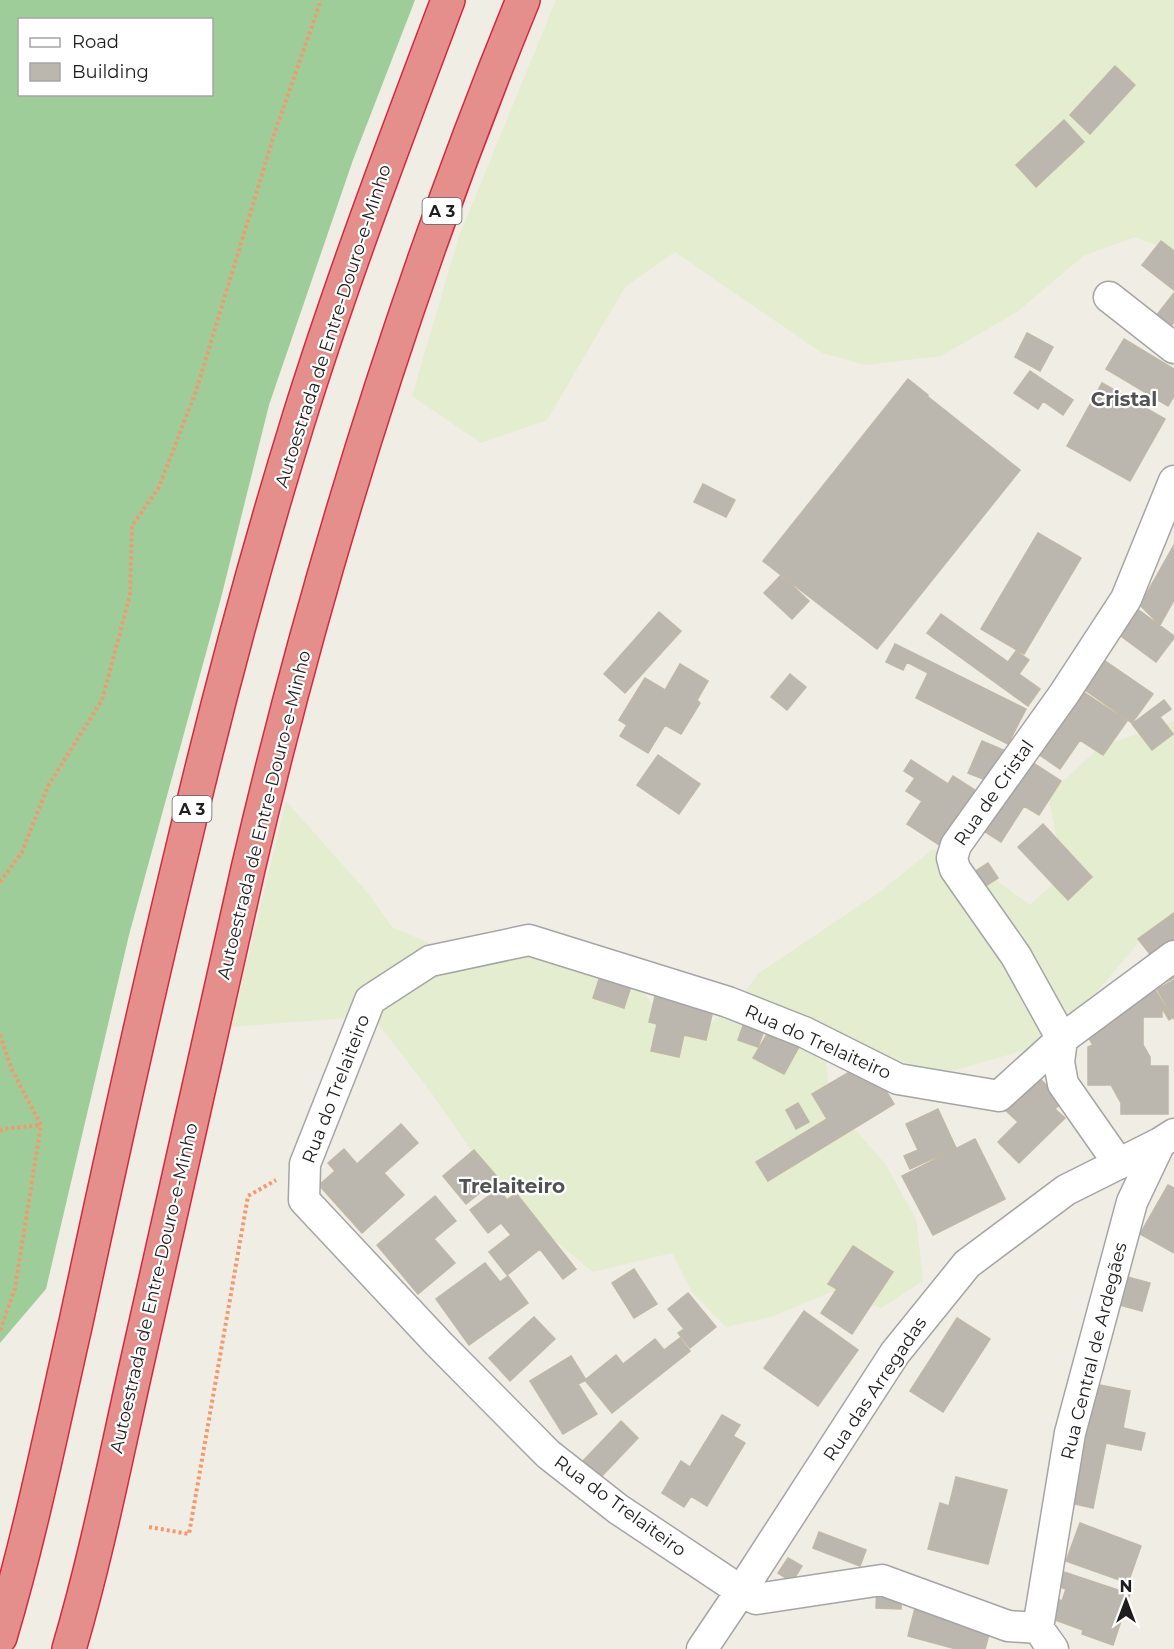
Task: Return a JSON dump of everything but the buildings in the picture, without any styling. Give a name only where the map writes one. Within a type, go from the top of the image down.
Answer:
[{"type":"highway","name":"Autoestrada de Entre-Douro-e-Minho","points":[[0,1637],[35,1506],[182,849],[251,580],[300,417],[339,299],[372,203],[448,0]]},
{"type":"highway","name":"Autoestrada de Entre-Douro-e-Minho","points":[[69,1649],[107,1497],[250,863],[319,594],[369,425],[431,241],[477,115],[523,0]]},
{"type":"street","points":[[1109,297],[1174,348]]},
{"type":"street","name":"Rua de Cristal","points":[[1062,1039],[1016,956],[955,869],[952,858],[956,845],[1064,694],[1126,599],[1174,481]]},
{"type":"street","name":"Rua do Trelaiteiro","points":[[741,1591],[618,1509],[548,1454],[438,1343],[304,1200],[305,1164],[370,1000],[430,961],[529,940],[728,1002],[804,1032],[898,1079],[999,1096],[1062,1039]]},
{"type":"street","points":[[1119,1164],[1063,1084],[1059,1062],[1062,1039],[1174,956]]},
{"type":"street","name":"Rua das Arregadas","points":[[702,1649],[896,1353],[967,1264],[1066,1190],[1167,1138]]},
{"type":"street","name":"Rua Central de Ardegães","points":[[1045,1639],[1070,1433],[1132,1202],[1167,1138]]},
{"type":"street","points":[[741,1591],[756,1599],[882,1580],[1045,1639]]},
{"type":"path","points":[[0,882],[22,852],[48,786],[102,700],[130,595],[132,526],[159,487],[196,391],[275,132],[321,0]]},
{"type":"path","points":[[0,1035],[12,1070],[41,1125],[15,1288],[0,1331]]},
{"type":"path","points":[[0,1131],[41,1125]]},
{"type":"path","points":[[149,1527],[189,1534],[248,1196],[305,1164]]},
{"type":"green space","points":[[0,0],[415,0],[353,160],[269,405],[221,598],[129,935],[46,1289],[0,1343]]},
{"type":"green space","points":[[556,0],[1174,0],[1174,252],[1135,237],[1083,256],[1017,312],[941,356],[866,365],[822,353],[675,252],[625,287],[547,420],[481,443],[412,396],[459,236]]},
{"type":"green space","points":[[1174,721],[1174,915],[1148,931],[1101,987],[1046,1044],[942,1074],[859,1047],[826,1063],[830,1101],[886,1165],[916,1219],[923,1281],[881,1308],[831,1292],[771,1317],[726,1327],[692,1292],[672,1253],[593,1272],[506,1200],[428,1088],[372,1016],[231,1027],[286,801],[367,892],[392,927],[448,949],[601,953],[639,986],[662,1019],[701,1031],[737,1002],[759,973],[881,891],[933,849],[993,878],[1030,905],[1059,878],[1059,849],[1048,795],[1100,747]]},
{"type":"district","name":"Cristal","points":[[1124,399]]},
{"type":"district","name":"Trelaiteiro","points":[[512,1186]]}]
